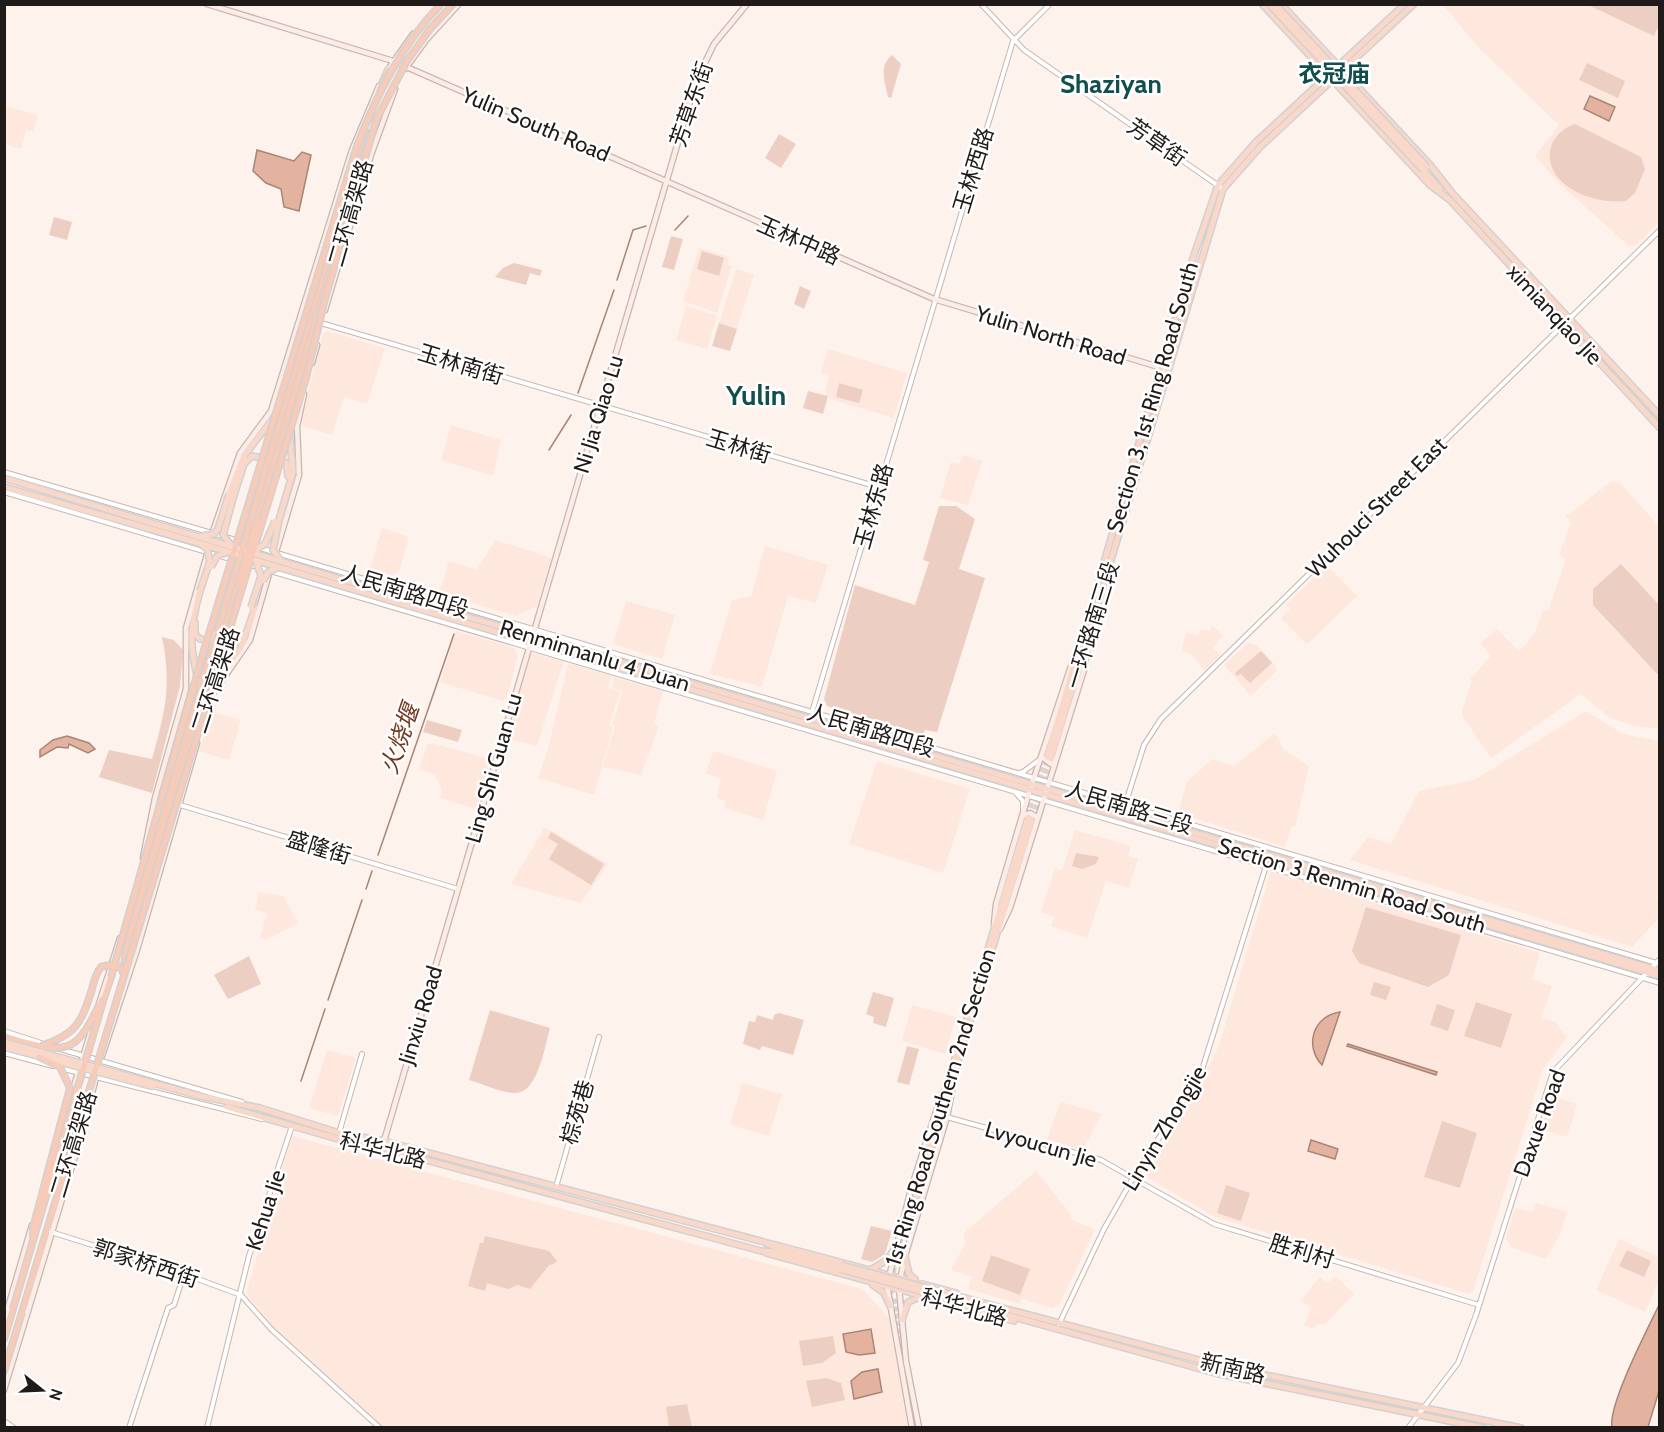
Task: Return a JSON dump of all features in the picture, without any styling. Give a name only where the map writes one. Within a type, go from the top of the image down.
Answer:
[{"type":"highway","name":"二环高架路","points":[[4,1339],[33,1246],[267,436],[342,190],[381,89],[405,49],[440,4]]},
{"type":"highway","name":"二环高架路","points":[[4,1371],[306,378],[325,299],[376,120],[407,61],[430,29],[453,4]]},
{"type":"highway","points":[[287,398],[288,380],[358,147],[388,70]]},
{"type":"highway","points":[[268,471],[302,375],[361,170],[378,121],[394,92]]},
{"type":"highway","points":[[297,390],[318,302],[371,112]]},
{"type":"highway","points":[[190,730],[197,721],[202,688],[224,628],[287,398],[360,164],[376,120]]},
{"type":"highway","points":[[111,977],[190,730],[217,632],[235,584]]},
{"type":"highway","points":[[120,985],[127,946],[182,754]]},
{"type":"highway","points":[[40,1046],[64,1037],[75,1028],[84,1014],[95,975],[101,966],[114,964],[123,970],[123,987],[68,1160]]},
{"type":"highway","points":[[4,1036],[60,1049],[77,1041],[104,998]]},
{"type":"highway","points":[[33,1246],[33,1228],[70,1088],[68,1079],[60,1067],[39,1057]]},
{"type":"main road","name":"Yulin South Road","points":[[207,4],[393,62],[666,180]]},
{"type":"main road","points":[[140,870],[155,798],[186,689],[184,640],[187,624],[237,459],[271,411],[358,131],[393,62],[440,4]]},
{"type":"main road","points":[[180,805],[177,788],[197,721],[250,640],[299,475],[298,416],[321,323],[371,155],[394,92],[406,67],[459,4]]},
{"type":"main road","name":"芳草东街","points":[[666,180],[696,81],[710,51],[747,4]]},
{"type":"main road","name":"ximianqiao Jie","points":[[1262,4],[1430,185],[1452,197]]},
{"type":"main road","points":[[1269,4],[1425,169]]},
{"type":"main road","points":[[1275,4],[1425,169]]},
{"type":"main road","name":"ximianqiao Jie","points":[[1281,4],[1431,166],[1452,197]]},
{"type":"main road","points":[[1341,68],[1405,4]]},
{"type":"main road","points":[[1341,68],[1414,4]]},
{"type":"main road","name":"Section 3, 1st Ring Road South","points":[[1047,758],[1194,255],[1221,187],[1256,142],[1341,68]]},
{"type":"main road","name":"ximianqiao Jie","points":[[1425,169],[1659,416]]},
{"type":"main road","name":"玉林中路","points":[[666,180],[934,299]]},
{"type":"main road","name":"Ni Jia Qiao Lu","points":[[531,639],[666,180]]},
{"type":"main road","name":"一环路南三段","points":[[1047,758],[1089,637],[1221,187]]},
{"type":"main road","points":[[318,262],[330,240]]},
{"type":"main road","name":"Yulin North Road","points":[[934,299],[1162,368],[1167,372]]},
{"type":"main road","name":"ximianqiao Jie","points":[[1566,320],[1659,428]]},
{"type":"main road","points":[[294,340],[295,359]]},
{"type":"main road","points":[[302,375],[312,362]]},
{"type":"main road","points":[[196,539],[209,536],[218,530],[248,449],[269,426],[287,398]]},
{"type":"main road","points":[[1146,419],[1150,416],[1153,421]]},
{"type":"main road","points":[[196,539],[207,549],[210,561],[192,631],[191,655],[202,688],[238,652],[244,642],[266,575],[282,565],[276,556],[274,541],[293,472],[288,419]]},
{"type":"main road","points":[[261,428],[269,426]]},
{"type":"main road","points":[[192,631],[214,561],[221,554],[232,550],[223,535],[241,465],[252,456],[257,456],[262,458],[268,471],[279,461],[284,461],[289,472],[270,537],[262,548],[250,555],[258,563],[261,576],[243,635],[236,646],[229,647],[223,643],[224,628]]},
{"type":"main road","points":[[4,478],[144,524]]},
{"type":"main road","points":[[4,487],[144,524]]},
{"type":"main road","name":"Renminnanlu 4 Duan","points":[[144,524],[1045,791]]},
{"type":"main road","points":[[192,631],[197,638],[205,641],[217,632]]},
{"type":"main road","name":"Ling Shi Guan Lu","points":[[458,889],[531,639]]},
{"type":"main road","points":[[4,1390],[96,1076],[195,755],[197,721]]},
{"type":"main road","points":[[168,756],[190,730]]},
{"type":"main road","points":[[190,730],[191,744]]},
{"type":"main road","points":[[4,1321],[82,1055],[140,870],[190,730]]},
{"type":"main road","name":"1st Ring Road Southern 2nd Section","points":[[919,1428],[906,1361],[899,1290],[900,1277],[947,1117],[951,1080],[993,927],[1028,816],[1039,809],[1053,768],[1047,758]]},
{"type":"main road","name":"1st Ring Road Southern 2nd Section","points":[[886,1287],[893,1251],[934,1114],[951,1080],[1000,929],[1028,816],[1031,787],[1047,758]]},
{"type":"main road","name":"Section 3 Renmin Road South","points":[[1045,791],[1648,970],[1659,971]]},
{"type":"main road","name":"Jinxiu Road","points":[[384,1141],[458,889]]},
{"type":"main road","name":"Section 3 Renmin Road South","points":[[1648,970],[1659,976]]},
{"type":"main road","points":[[4,1042],[200,1097]]},
{"type":"main road","name":"科华北路","points":[[4,1047],[200,1097],[260,1108],[339,1133],[384,1141],[556,1186],[919,1282],[1030,1315]]},
{"type":"main road","points":[[905,1231],[951,1080]]},
{"type":"main road","name":"科华北路","points":[[200,1097],[277,1122],[761,1251],[775,1257],[1003,1320],[1028,1322]]},
{"type":"main road","points":[[898,1236],[901,1242],[909,1242]]},
{"type":"main road","name":"科华北路","points":[[764,1242],[777,1248],[949,1297]]},
{"type":"main road","name":"科华北路","points":[[761,1251],[776,1252],[841,1267]]},
{"type":"main road","points":[[890,1306],[884,1293],[872,1283],[881,1279],[880,1274],[873,1270],[887,1260],[893,1251]]},
{"type":"main road","points":[[905,1256],[909,1274],[919,1282]]},
{"type":"main road","points":[[886,1287],[912,1428]]},
{"type":"main road","points":[[937,1301],[930,1297],[930,1292],[933,1288],[940,1288]]},
{"type":"main road","points":[[902,1320],[908,1302],[922,1297]]},
{"type":"main road","name":"新南路","points":[[949,1297],[1030,1315],[1218,1365],[1521,1428]]},
{"type":"main road","name":"新南路","points":[[949,1297],[1028,1322],[1215,1373],[1484,1428]]},
{"type":"street","name":"芳草街","points":[[981,4],[1013,41],[1221,187]]},
{"type":"street","points":[[1013,41],[1050,4]]},
{"type":"street","name":"玉林西路","points":[[934,299],[1013,41]]},
{"type":"street","name":"Wuhouci Street East","points":[[1125,805],[1144,745],[1157,724],[1659,230]]},
{"type":"street","name":"玉林东路","points":[[812,712],[934,299]]},
{"type":"street","name":"玉林南街","points":[[321,323],[600,406]]},
{"type":"street","name":"玉林街","points":[[600,406],[878,487]]},
{"type":"street","name":"人民南路四段","points":[[4,472],[213,532],[531,639],[1015,792],[1031,787]]},
{"type":"street","name":"人民南路四段","points":[[4,492],[270,571],[812,712],[1016,773],[1031,787],[1045,791]]},
{"type":"street","points":[[1016,773],[1023,772],[1047,758]]},
{"type":"street","points":[[1053,768],[1053,776],[1063,787]]},
{"type":"street","name":"人民南路三段","points":[[1045,791],[1063,787],[1125,805],[1269,858],[1658,962]]},
{"type":"street","points":[[1045,791],[1052,803]]},
{"type":"street","points":[[1015,792],[1023,801],[1028,816]]},
{"type":"street","points":[[1039,809],[1052,803],[1269,858],[1659,983]]},
{"type":"street","name":"盛隆街","points":[[180,805],[458,889]]},
{"type":"street","name":"Linyin Zhongjie","points":[[1057,1330],[1104,1229],[1133,1178],[1201,1073],[1269,858]]},
{"type":"street","name":"Daxue Road","points":[[1408,1428],[1458,1363],[1476,1315],[1553,1072],[1658,962]]},
{"type":"street","points":[[4,1031],[82,1055],[100,1063],[260,1108]]},
{"type":"street","name":"棕苑巷","points":[[556,1186],[599,1036]]},
{"type":"street","points":[[4,1053],[224,1111],[277,1122]]},
{"type":"street","points":[[339,1133],[363,1054]]},
{"type":"street","name":"Lvyoucun Jie","points":[[947,1117],[1101,1160],[1133,1178]]},
{"type":"street","name":"Kehua Jie","points":[[207,1428],[249,1256],[292,1126]]},
{"type":"street","name":"胜利村","points":[[1133,1178],[1214,1224],[1479,1305]]},
{"type":"street","name":"郭家桥西街","points":[[51,1232],[184,1274],[241,1295]]},
{"type":"street","points":[[129,1428],[168,1308],[174,1305],[184,1274]]},
{"type":"street","points":[[241,1295],[272,1330],[379,1427]]},
{"type":"street","points":[[4,1421],[14,1428]]},
{"type":"shaded area","points":[[1443,5],[1659,5],[1659,222],[1637,245],[1629,246],[1560,184],[1535,156],[1559,125],[1480,49]]},
{"type":"shaded area","points":[[1588,5],[1659,5],[1659,25],[1654,36]]},
{"type":"shaded area","points":[[892,55],[901,64],[891,98],[888,97],[884,69]]},
{"type":"shaded area","points":[[1587,63],[1625,81],[1618,98],[1579,80]]},
{"type":"shaded area","points":[[1590,96],[1615,107],[1609,121],[1584,109]]},
{"type":"shaded area","points":[[4,106],[38,115],[33,131],[26,130],[21,149],[5,144]]},
{"type":"shaded area","points":[[1575,124],[1641,157],[1645,169],[1635,193],[1626,201],[1587,197],[1567,186],[1553,170],[1550,161],[1552,143],[1557,135]]},
{"type":"shaded area","points":[[779,134],[796,144],[781,168],[765,158]]},
{"type":"shaded area","points":[[257,150],[294,161],[302,152],[311,155],[299,211],[284,207],[281,189],[266,183],[253,171]]},
{"type":"shaded area","points":[[54,217],[72,222],[67,240],[49,235]]},
{"type":"shaded area","points":[[671,236],[683,239],[674,270],[662,267]]},
{"type":"shaded area","points":[[699,248],[729,257],[728,264],[732,266],[717,313],[683,301]]},
{"type":"shaded area","points":[[702,251],[724,258],[719,276],[697,269]]},
{"type":"shaded area","points":[[514,263],[542,270],[540,276],[530,273],[526,285],[495,277],[503,268]]},
{"type":"shaded area","points":[[736,269],[754,274],[737,329],[719,323]]},
{"type":"shaded area","points":[[800,286],[811,291],[804,309],[794,304]]},
{"type":"shaded area","points":[[686,306],[717,315],[707,349],[676,340]]},
{"type":"shaded area","points":[[719,323],[737,329],[730,351],[712,346]]},
{"type":"shaded area","points":[[327,331],[385,348],[367,404],[344,397],[332,435],[299,425],[323,334]]},
{"type":"shaded area","points":[[828,349],[907,373],[894,418],[830,399],[825,391],[829,376],[821,373]]},
{"type":"shaded area","points":[[839,383],[863,390],[859,403],[836,397]]},
{"type":"shaded area","points":[[808,391],[828,396],[823,414],[803,408]]},
{"type":"shaded area","points":[[451,425],[501,440],[493,476],[441,460]]},
{"type":"shaded area","points":[[964,455],[982,461],[968,505],[940,498],[951,462],[959,464]]},
{"type":"shaded area","points":[[1612,481],[1620,483],[1659,526],[1659,729],[1635,726],[1610,718],[1581,694],[1491,758],[1463,717],[1462,711],[1472,681],[1470,679],[1491,656],[1480,643],[1497,629],[1519,651],[1527,643],[1536,630],[1543,610],[1548,611],[1566,559],[1559,555],[1571,523],[1566,516]]},
{"type":"shaded area","points":[[939,506],[956,506],[975,519],[959,569],[985,578],[937,732],[925,730],[923,735],[827,706],[824,699],[855,585],[915,605],[929,562],[923,560]]},
{"type":"shaded area","points":[[382,528],[409,537],[399,571],[391,576],[370,569]]},
{"type":"shaded area","points":[[495,540],[552,558],[537,606],[517,616],[439,593],[449,561],[477,570]]},
{"type":"shaded area","points":[[765,546],[828,565],[816,603],[788,596],[762,687],[710,674],[732,600],[751,596]]},
{"type":"shaded area","points":[[1621,564],[1659,605],[1659,676],[1593,605],[1593,589]]},
{"type":"shaded area","points":[[1327,565],[1357,596],[1307,645],[1281,618],[1290,609],[1286,605]]},
{"type":"shaded area","points":[[626,601],[675,615],[662,659],[613,644]]},
{"type":"shaded area","points":[[1212,626],[1223,635],[1213,648],[1221,655],[1205,671],[1192,655],[1182,650],[1186,632],[1198,636],[1201,629],[1210,631]]},
{"type":"shaded area","points":[[456,631],[514,648],[518,655],[507,698],[503,701],[440,682]]},
{"type":"shaded area","points":[[162,637],[174,640],[183,650],[180,686],[152,793],[99,777],[109,750],[152,759],[166,699],[165,654]]},
{"type":"shaded area","points":[[1248,643],[1257,645],[1275,665],[1277,671],[1251,696],[1224,665]]},
{"type":"shaded area","points":[[1261,651],[1272,663],[1250,683],[1241,674],[1237,676],[1235,673]]},
{"type":"shaded area","points":[[531,653],[564,661],[537,746],[505,738]]},
{"type":"shaded area","points":[[568,663],[612,676],[608,688],[620,692],[609,726],[613,727],[594,795],[538,778],[548,749]]},
{"type":"shaded area","points":[[614,677],[663,691],[654,724],[659,726],[641,775],[603,767],[615,726],[612,724],[623,691],[612,688]]},
{"type":"shaded area","points":[[1586,711],[1623,734],[1659,741],[1660,894],[1656,897],[1659,901],[1659,918],[1632,947],[1350,860],[1368,837],[1391,844],[1419,791],[1474,780]]},
{"type":"shaded area","points":[[212,712],[241,720],[229,760],[199,751]]},
{"type":"shaded area","points":[[427,720],[462,730],[458,742],[423,732]]},
{"type":"shaded area","points":[[1275,733],[1284,750],[1309,766],[1295,827],[1292,826],[1285,847],[1178,813],[1187,782],[1212,759],[1234,766]]},
{"type":"shaded area","points":[[67,736],[89,743],[95,749],[88,753],[69,744],[68,748],[57,747],[40,757],[40,750],[53,740]]},
{"type":"shaded area","points":[[431,743],[487,758],[489,762],[476,809],[440,798],[442,790],[435,775],[419,769],[427,745]]},
{"type":"shaded area","points":[[713,751],[777,771],[763,820],[724,808],[726,801],[717,798],[721,778],[706,774]]},
{"type":"shaded area","points":[[877,761],[970,789],[943,873],[849,844]]},
{"type":"shaded area","points":[[545,827],[608,864],[581,903],[511,884]]},
{"type":"shaded area","points":[[1075,830],[1131,846],[1128,856],[1138,859],[1129,888],[1106,881],[1087,938],[1051,926],[1054,917],[1041,912],[1055,868],[1062,870]]},
{"type":"shaded area","points":[[551,832],[604,864],[591,885],[549,859],[558,844],[548,838]]},
{"type":"shaded area","points":[[1076,853],[1099,857],[1096,864],[1082,869],[1072,866]]},
{"type":"shaded area","points":[[1271,871],[1540,953],[1532,979],[1552,986],[1542,1018],[1555,1022],[1567,1037],[1543,1069],[1473,1291],[1469,1294],[1215,1217],[1145,1176],[1213,1059]]},
{"type":"shaded area","points":[[259,892],[283,896],[298,923],[266,940],[260,937],[267,914],[255,909]]},
{"type":"shaded area","points":[[1366,907],[1461,935],[1449,975],[1428,987],[1359,963],[1352,951]]},
{"type":"shaded area","points":[[249,956],[261,984],[228,999],[214,975]]},
{"type":"shaded area","points":[[1374,982],[1391,987],[1386,1000],[1370,995]]},
{"type":"shaded area","points":[[873,992],[894,998],[886,1027],[873,1023],[874,1017],[866,1014]]},
{"type":"shaded area","points":[[1476,1002],[1512,1014],[1501,1048],[1464,1036]]},
{"type":"shaded area","points":[[1437,1004],[1455,1010],[1448,1031],[1430,1025]]},
{"type":"shaded area","points":[[912,1005],[956,1017],[945,1054],[902,1041]]},
{"type":"shaded area","points":[[490,1010],[550,1028],[535,1077],[523,1091],[504,1092],[469,1080]]},
{"type":"shaded area","points":[[1340,1012],[1322,1065],[1313,1049],[1314,1033],[1323,1019]]},
{"type":"shaded area","points":[[779,1013],[804,1020],[793,1055],[762,1046],[760,1050],[743,1044],[749,1021],[755,1022],[757,1015],[773,1020],[774,1015]]},
{"type":"shaded area","points":[[1348,1044],[1437,1072],[1436,1075],[1347,1046]]},
{"type":"shaded area","points":[[907,1046],[919,1049],[909,1085],[897,1082]]},
{"type":"shaded area","points":[[327,1050],[356,1058],[338,1116],[309,1108]]},
{"type":"shaded area","points":[[742,1083],[782,1094],[769,1136],[730,1125]]},
{"type":"shaded area","points":[[1551,1096],[1577,1104],[1567,1137],[1541,1129]]},
{"type":"shaded area","points":[[1061,1102],[1102,1114],[1082,1150],[1047,1139]]},
{"type":"shaded area","points":[[1442,1121],[1477,1133],[1460,1188],[1424,1177]]},
{"type":"shaded area","points":[[292,1136],[862,1289],[891,1320],[909,1427],[380,1427],[273,1327],[246,1293]]},
{"type":"shaded area","points":[[1311,1140],[1338,1149],[1335,1159],[1308,1151]]},
{"type":"shaded area","points":[[1036,1171],[1070,1213],[1071,1219],[1095,1230],[1059,1305],[1053,1308],[1021,1299],[1020,1304],[968,1289],[972,1277],[951,1270],[966,1242],[963,1234]]},
{"type":"shaded area","points":[[1226,1185],[1250,1193],[1241,1221],[1217,1213]]},
{"type":"shaded area","points":[[1536,1203],[1567,1212],[1561,1232],[1546,1259],[1511,1247],[1506,1238],[1515,1208],[1533,1212]]},
{"type":"shaded area","points":[[871,1226],[892,1231],[885,1254],[872,1262],[861,1259]]},
{"type":"shaded area","points":[[485,1236],[549,1251],[557,1261],[550,1264],[530,1289],[517,1285],[508,1289],[487,1283],[485,1291],[468,1286],[480,1243],[483,1243]]},
{"type":"shaded area","points":[[1619,1239],[1659,1257],[1659,1281],[1645,1312],[1596,1290]]},
{"type":"shaded area","points":[[1627,1250],[1651,1261],[1644,1277],[1619,1266]]},
{"type":"shaded area","points":[[991,1255],[1030,1269],[1020,1295],[982,1281]]},
{"type":"shaded area","points":[[1336,1276],[1354,1294],[1325,1324],[1318,1324],[1313,1328],[1304,1326],[1311,1308],[1301,1300],[1320,1277],[1327,1283]]},
{"type":"shaded area","points":[[1659,1305],[1659,1391],[1648,1427],[1612,1427],[1612,1416],[1622,1385]]},
{"type":"shaded area","points":[[871,1329],[875,1353],[859,1355],[846,1352],[843,1334]]},
{"type":"shaded area","points":[[833,1336],[836,1353],[822,1363],[803,1366],[799,1341]]},
{"type":"shaded area","points":[[878,1369],[882,1392],[854,1399],[851,1381],[862,1372]]},
{"type":"shaded area","points":[[826,1378],[841,1383],[845,1400],[812,1407],[806,1381]]},
{"type":"shaded area","points":[[687,1404],[692,1427],[669,1427],[666,1407]]},
{"type":"waterway","name":"火烧堰","points":[[675,230],[688,216]]},
{"type":"waterway","name":"火烧堰","points":[[617,280],[633,230],[646,226]]},
{"type":"waterway","name":"火烧堰","points":[[578,393],[614,290]]},
{"type":"waterway","name":"火烧堰","points":[[549,450],[571,415]]},
{"type":"waterway","name":"火烧堰","points":[[378,855],[454,634]]},
{"type":"waterway","name":"火烧堰","points":[[366,889],[372,871]]},
{"type":"waterway","name":"火烧堰","points":[[328,1000],[362,900]]},
{"type":"waterway","name":"火烧堰","points":[[301,1081],[325,1009]]},
{"type":"tunnel","points":[[1028,815],[1047,757]]},
{"type":"tunnel","points":[[1033,817],[1051,760]]},
{"type":"tunnel","points":[[900,1243],[903,1230]]},
{"type":"tunnel","points":[[891,1302],[891,1286],[897,1252]]},
{"type":"tunnel","points":[[894,1299],[912,1405]]},
{"type":"district","name":"衣冠庙","points":[[1334,74]]},
{"type":"district","name":"Shaziyan","points":[[1111,84]]},
{"type":"district","name":"Yulin","points":[[756,395]]}]
